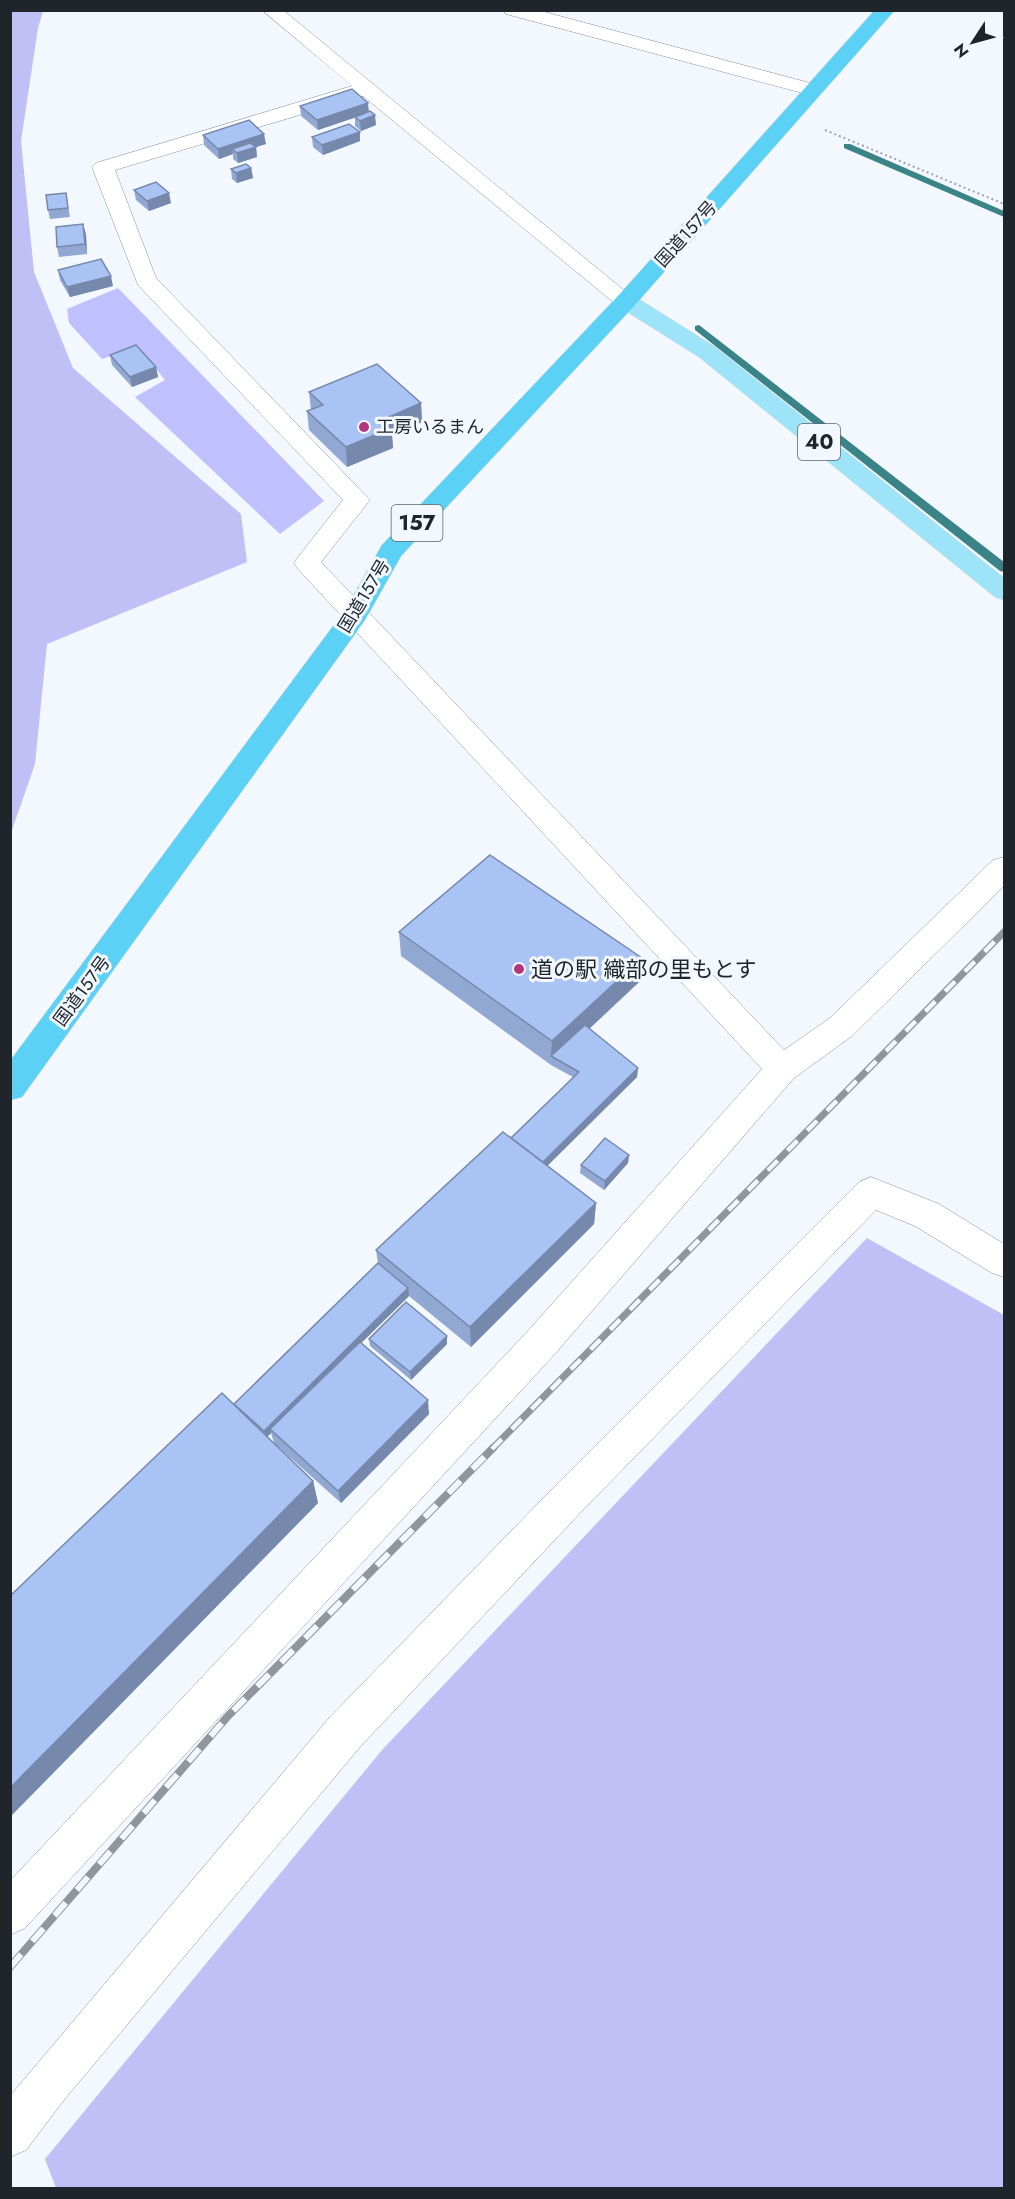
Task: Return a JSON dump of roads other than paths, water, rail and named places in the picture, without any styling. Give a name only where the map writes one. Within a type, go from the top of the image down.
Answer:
[{"type":"highway","name":"国道157号","points":[[10,1087],[356,614],[391,550],[626,301],[886,10]]},
{"type":"main road","name":"40","points":[[626,301],[707,352],[1005,591]]},
{"type":"street","points":[[271,10],[626,301]]},
{"type":"street","points":[[513,10],[814,90]]},
{"type":"street","points":[[368,88],[103,167],[146,280],[357,500],[307,563],[450,717],[652,927],[782,1070]]},
{"type":"street","points":[[10,1913],[540,1344],[782,1070],[841,1027],[1005,868]]},
{"type":"street","points":[[10,2134],[48,2084],[345,1732],[568,1499],[871,1192],[927,1215],[1005,1262]]},
{"type":"waterway","points":[[847,146],[1004,214]]},
{"type":"waterway","points":[[699,328],[1004,568]]},
{"type":"railway","points":[[492,1449],[1004,932]]},
{"type":"railway","points":[[10,1967],[228,1716],[493,1448]]},
{"type":"place","name":"工房いるまん","points":[[364,427]]},
{"type":"place","name":"道の駅 織部の里もとす","points":[[519,969]]}]
